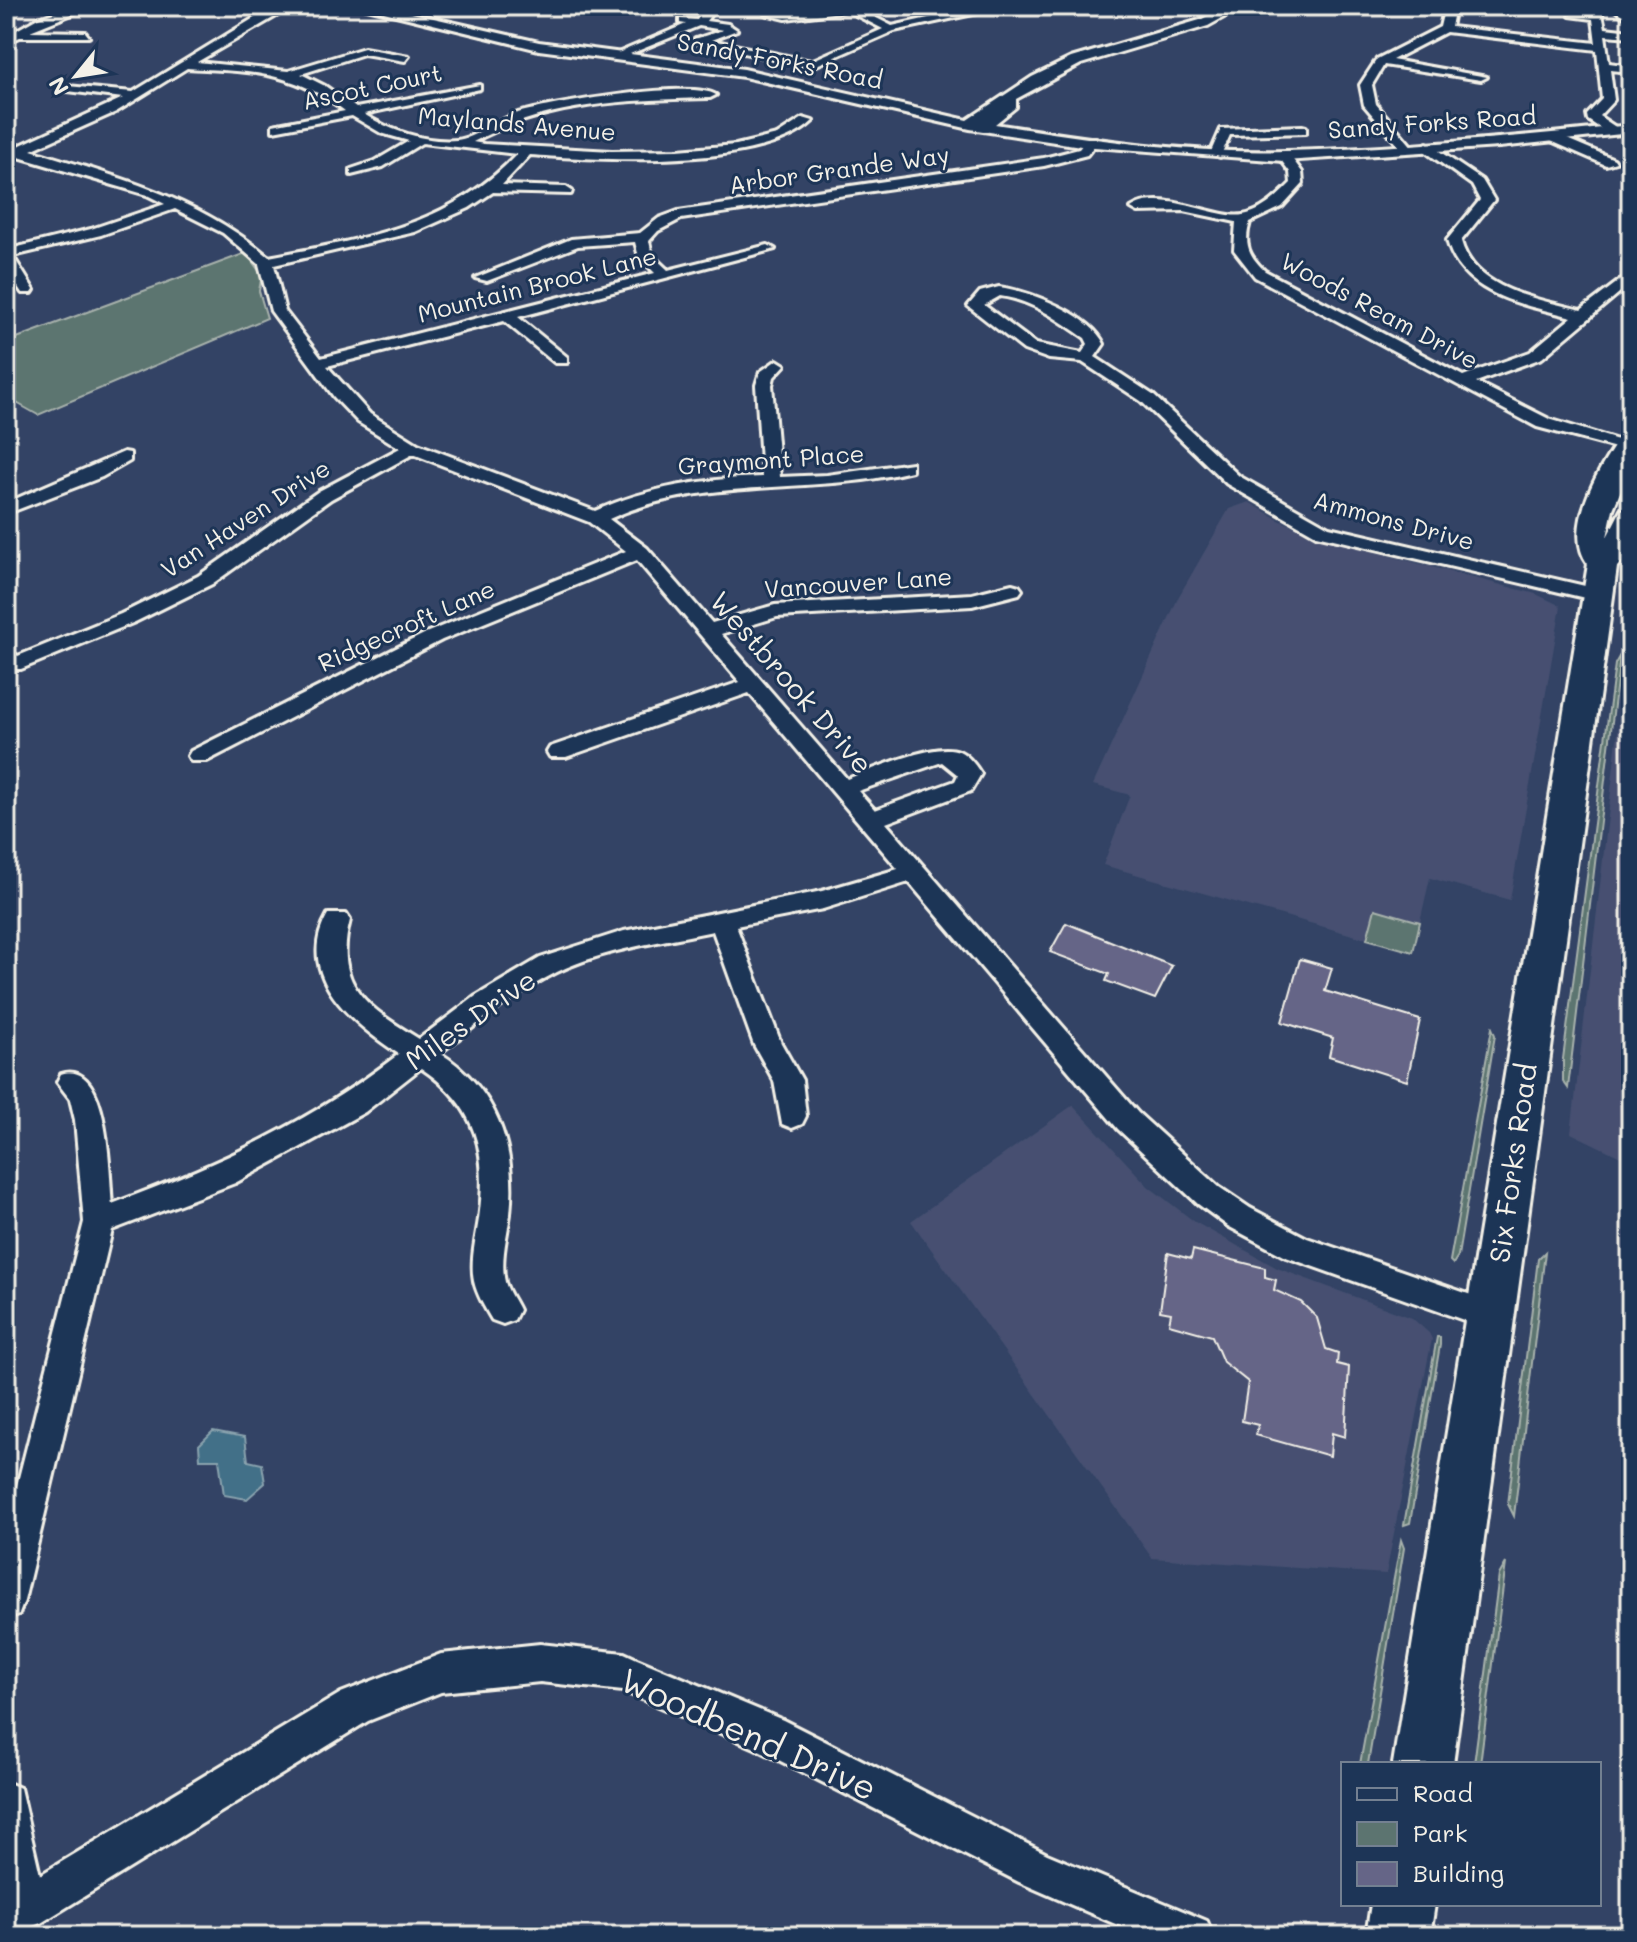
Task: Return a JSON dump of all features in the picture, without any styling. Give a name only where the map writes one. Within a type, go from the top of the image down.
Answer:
[{"type":"main road","points":[[1617,6],[1631,18]]},
{"type":"main road","name":"Six Forks Road","points":[[1423,1762],[1489,1315],[1617,548],[1593,548],[1593,533],[1629,444]]},
{"type":"main road","points":[[1398,1936],[1403,1906]]},
{"type":"street","points":[[6,40],[54,15],[87,6]]},
{"type":"street","name":"Sandy Forks Road","points":[[365,6],[502,39],[619,53]]},
{"type":"street","name":"Sandy Forks Road","points":[[380,6],[549,44],[752,74],[980,124],[1092,141],[1216,154],[1284,156],[1408,149],[1631,129]]},
{"type":"street","points":[[690,22],[700,6]]},
{"type":"street","points":[[619,53],[709,14],[712,6]]},
{"type":"street","points":[[794,6],[769,12],[786,16],[849,8],[891,29]]},
{"type":"street","points":[[690,22],[714,32],[699,41],[812,64],[891,29],[996,8],[988,6]]},
{"type":"street","points":[[980,124],[1011,104],[1009,99],[1037,80],[1076,61],[1204,23],[1238,6]]},
{"type":"street","points":[[1445,29],[1450,6]]},
{"type":"street","points":[[13,153],[91,121],[185,65],[266,9],[291,7]]},
{"type":"street","points":[[1574,14],[1598,16],[1603,66],[1613,91],[1593,115],[1594,120],[1613,131]]},
{"type":"street","points":[[1408,149],[1376,114],[1366,95],[1369,75],[1381,61],[1445,29],[1601,47]]},
{"type":"street","points":[[1600,31],[1631,34]]},
{"type":"street","points":[[19,34],[85,35]]},
{"type":"street","points":[[290,74],[364,51],[405,58]]},
{"type":"street","points":[[1381,61],[1481,77]]},
{"type":"street","name":"Maylands Avenue","points":[[185,65],[290,74],[313,83],[386,131],[420,139],[528,149],[639,156],[692,154],[743,148],[782,137],[801,129],[807,121]]},
{"type":"street","points":[[1603,66],[1631,69]]},
{"type":"street","points":[[60,87],[134,96]]},
{"type":"street","name":"Ascot Court","points":[[277,128],[476,87]]},
{"type":"street","points":[[463,143],[506,122],[548,111],[613,100],[710,95]]},
{"type":"street","points":[[1216,154],[1225,132],[1302,130]]},
{"type":"street","points":[[685,135],[692,154]]},
{"type":"street","points":[[1555,138],[1610,162]]},
{"type":"street","points":[[355,172],[379,164],[420,139]]},
{"type":"street","name":"Arbor Grande Way","points":[[642,237],[652,228],[678,215],[743,211],[1068,157],[1083,152],[1092,141]]},
{"type":"street","points":[[1427,147],[1477,183],[1487,200],[1477,216],[1454,240],[1455,256],[1464,268],[1516,296],[1581,315]]},
{"type":"street","points":[[13,153],[179,203],[228,230],[266,262],[363,244],[419,225],[490,188],[528,149]]},
{"type":"street","points":[[1138,208],[1184,207],[1244,220],[1277,204],[1297,184],[1296,172],[1284,156]]},
{"type":"street","points":[[947,160],[968,173]]},
{"type":"street","points":[[818,184],[828,195]]},
{"type":"street","points":[[490,188],[566,191]]},
{"type":"street","points":[[27,290],[6,255],[96,232],[179,203]]},
{"type":"street","name":"Woods Ream Drive","points":[[1244,220],[1237,236],[1238,249],[1260,274],[1543,423],[1629,444]]},
{"type":"street","points":[[482,278],[576,242],[642,237],[640,250],[667,276]]},
{"type":"street","name":"Mountain Brook Lane","points":[[317,364],[768,249]]},
{"type":"street","name":"Westbrook Drive","points":[[266,262],[278,311],[355,410],[412,448],[596,518],[640,552],[1128,1121],[1187,1179],[1240,1218],[1293,1245],[1489,1315]]},
{"type":"street","points":[[1464,381],[1536,355],[1631,276]]},
{"type":"street","name":"Ammons Drive","points":[[1086,358],[1096,344],[1092,335],[1028,295],[990,294],[980,298],[975,306],[1030,347],[1049,354],[1086,358],[1147,398],[1233,480],[1259,499],[1323,531],[1397,549],[1617,548]]},
{"type":"street","points":[[509,317],[561,360]]},
{"type":"street","points":[[771,481],[764,385],[766,375],[777,365]]},
{"type":"street","name":"Van Haven Drive","points":[[10,660],[116,623],[205,580],[325,495],[412,448]]},
{"type":"street","points":[[6,509],[96,473],[124,457]]},
{"type":"street","name":"Graymont Place","points":[[596,518],[619,506],[686,486],[868,478],[906,467]]},
{"type":"street","name":"Ridgecroft Lane","points":[[199,756],[435,636],[640,552]]},
{"type":"street","name":"Vancouver Lane","points":[[709,631],[775,611],[972,600],[1012,590]]},
{"type":"street","points":[[558,752],[756,684]]},
{"type":"street","points":[[843,788],[941,755],[954,757],[970,774],[963,786],[871,820]]},
{"type":"street","name":"Miles Drive","points":[[99,1222],[237,1168],[355,1104],[485,1003],[549,965],[624,940],[823,900],[915,872]]},
{"type":"street","points":[[337,920],[330,937],[328,957],[345,996],[366,1017],[455,1077],[478,1106],[494,1140],[499,1160],[487,1264],[490,1284],[503,1310]]},
{"type":"street","points":[[721,920],[768,1045],[788,1080],[792,1116]]},
{"type":"street","points":[[6,1601],[99,1222],[89,1120],[83,1094],[71,1082]]},
{"type":"street","name":"Woodbend Drive","points":[[16,1913],[355,1707],[441,1673],[540,1663],[624,1672],[636,1677],[765,1732],[1033,1868],[1192,1936]]},
{"type":"street","points":[[6,1802],[16,1913]]},
{"type":"shaded area","points":[[1249,502],[1281,521],[1325,539],[1536,594],[1561,606],[1510,900],[1430,878],[1413,952],[1103,865],[1130,795],[1093,785],[1179,596],[1229,509]]},
{"type":"shaded area","points":[[1631,620],[1631,1162],[1571,1133]]},
{"type":"shaded area","points":[[1073,1105],[1148,1186],[1195,1222],[1277,1268],[1412,1318],[1429,1333],[1432,1339],[1386,1574],[1152,1558],[911,1221]]},
{"type":"shaded area","points":[[213,1431],[245,1437],[248,1461],[262,1464],[265,1483],[247,1499],[224,1495],[219,1459],[200,1459],[199,1445]]},
{"type":"green space","points":[[246,253],[262,275],[259,291],[267,318],[38,415],[6,397],[6,342]]},
{"type":"green space","points":[[1620,655],[1568,1088],[1563,1081],[1563,1059],[1615,664]]},
{"type":"green space","points":[[1375,909],[1420,922],[1413,952],[1367,939]]},
{"type":"green space","points":[[1492,1028],[1495,1035],[1458,1256],[1453,1264],[1450,1261]]},
{"type":"green space","points":[[1545,1252],[1514,1516],[1508,1504],[1538,1259]]},
{"type":"green space","points":[[1437,1337],[1440,1337],[1440,1345],[1410,1523],[1404,1525]]},
{"type":"green space","points":[[1401,1540],[1404,1548],[1368,1762],[1360,1762]]},
{"type":"green space","points":[[1506,1563],[1480,1762],[1474,1762],[1499,1575]]},
{"type":"building","points":[[1066,923],[1172,966],[1155,999],[1106,981],[1109,974],[1050,952]]},
{"type":"building","points":[[1300,959],[1332,968],[1325,991],[1420,1020],[1407,1081],[1329,1056],[1333,1038],[1282,1022]]},
{"type":"building","points":[[1193,1250],[1265,1268],[1265,1277],[1276,1280],[1274,1290],[1301,1302],[1317,1318],[1326,1349],[1338,1353],[1337,1364],[1349,1367],[1345,1437],[1332,1433],[1330,1456],[1256,1435],[1258,1425],[1242,1421],[1248,1382],[1223,1362],[1212,1336],[1169,1324],[1171,1313],[1160,1311],[1168,1253],[1191,1259]]}]
